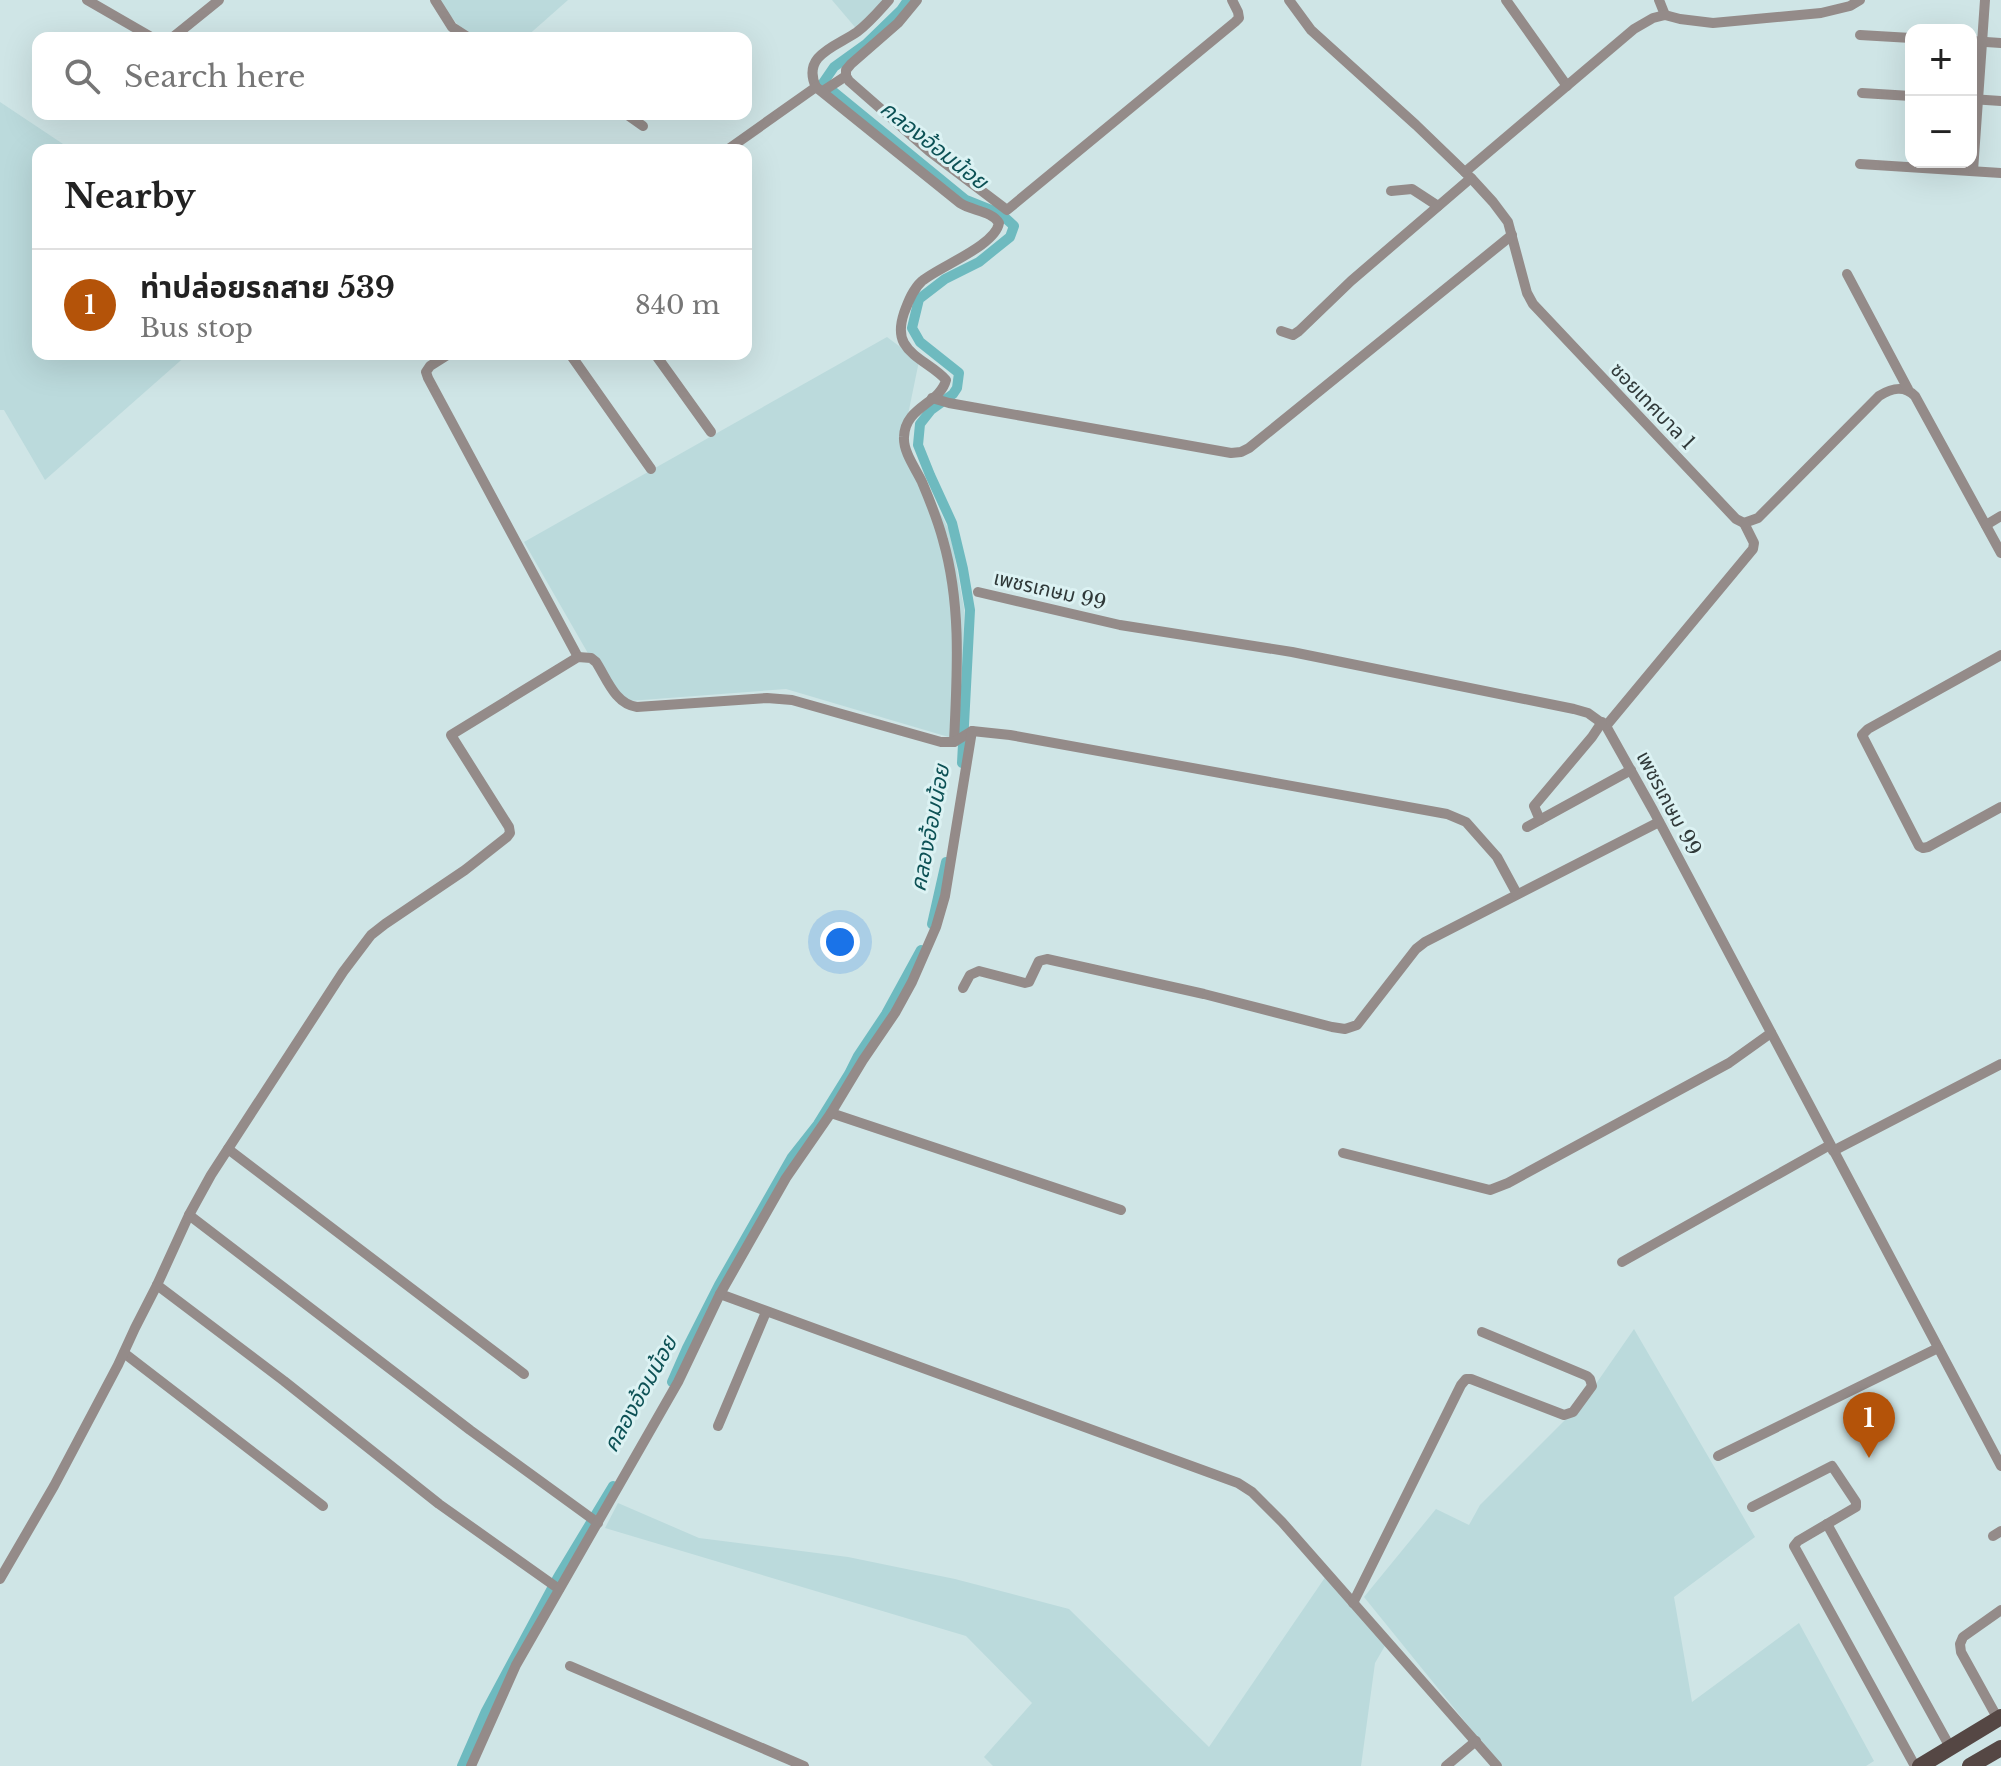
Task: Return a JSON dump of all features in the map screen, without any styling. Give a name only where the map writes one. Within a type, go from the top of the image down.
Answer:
[{"type":"main road","points":[[1917,1766],[1999,1718]]},
{"type":"main road","points":[[1970,1766],[2001,1748]]},
{"type":"street","points":[[87,0],[143,32]]},
{"type":"street","points":[[179,32],[219,0]]},
{"type":"street","points":[[435,0],[452,27],[460,32]]},
{"type":"street","points":[[889,0],[856,33],[825,50],[813,68],[818,85],[960,203],[994,216],[999,223],[997,232],[977,248],[921,282],[907,304],[902,319],[904,342],[946,380],[943,389],[910,417],[904,445],[924,486],[944,542],[958,643],[955,741]]},
{"type":"street","points":[[842,78],[851,64],[898,23],[917,0]]},
{"type":"street","points":[[735,144],[818,85],[842,78],[929,151],[1007,210],[1235,22],[1239,18],[1232,0]]},
{"type":"street","name":"ซอยเทศบาล 1","points":[[1289,0],[1311,30],[1468,175],[1502,214],[1512,235],[1527,293],[1533,304],[1725,508],[1744,523]]},
{"type":"street","points":[[1506,0],[1567,86]]},
{"type":"street","points":[[1659,0],[1665,15]]},
{"type":"street","points":[[1281,331],[1293,335],[1299,331],[1567,86],[1634,29],[1653,18],[1665,15],[1713,23],[1821,13],[1850,6],[1860,0]]},
{"type":"street","points":[[1977,37],[1985,0]]},
{"type":"street","points":[[1860,35],[1905,38]]},
{"type":"street","points":[[1977,42],[2001,43]]},
{"type":"street","points":[[1862,93],[1905,96]]},
{"type":"street","points":[[1977,99],[2001,101]]},
{"type":"street","points":[[634,120],[643,126]]},
{"type":"street","points":[[1860,164],[2001,173]]},
{"type":"street","points":[[1391,191],[1412,189],[1438,206]]},
{"type":"street","points":[[934,398],[1116,434],[1231,453],[1241,452],[1512,235]]},
{"type":"street","points":[[1847,274],[2001,553]]},
{"type":"street","points":[[440,360],[426,372],[428,378],[578,657]]},
{"type":"street","points":[[574,360],[651,469]]},
{"type":"street","points":[[659,360],[711,432]]},
{"type":"street","points":[[1540,820],[1534,806],[1753,549],[1754,543],[1744,523],[1758,518],[1879,396],[1895,389],[1908,389]]},
{"type":"street","points":[[1986,525],[2001,516]]},
{"type":"street","name":"เพชรเกษม 99","points":[[978,592],[1120,625],[1292,652],[1574,709],[1588,713],[1604,724],[2001,1466]]},
{"type":"street","points":[[2001,655],[1862,735],[1919,846],[1928,847],[2001,807]]},
{"type":"street","points":[[0,1579],[54,1486],[124,1353],[189,1215],[343,972],[371,935],[465,870],[510,833],[451,735],[578,657],[591,658],[596,662],[626,706],[779,698],[933,740],[955,741],[970,732],[1010,735],[1447,814],[1466,822],[1477,833],[1502,864],[1517,894]]},
{"type":"street","points":[[471,1766],[555,1587],[678,1382],[720,1294],[791,1169],[831,1113],[912,982],[936,927],[945,896],[970,732]]},
{"type":"street","points":[[1527,827],[1631,770]]},
{"type":"street","points":[[963,988],[970,975],[979,971],[1029,982],[1039,961],[1047,959],[1332,1027],[1351,1028],[1357,1025],[1416,949],[1425,942],[1659,822]]},
{"type":"street","points":[[1343,1153],[1490,1190],[1729,1063],[1771,1033]]},
{"type":"street","points":[[1622,1262],[1832,1148],[2001,1064]]},
{"type":"street","points":[[831,1113],[1121,1210]]},
{"type":"street","points":[[228,1149],[524,1374]]},
{"type":"street","points":[[189,1215],[470,1430],[595,1520]]},
{"type":"street","points":[[157,1285],[439,1504],[555,1587]]},
{"type":"street","points":[[720,1294],[1238,1483],[1272,1511],[1497,1766]]},
{"type":"street","points":[[718,1426],[766,1312]]},
{"type":"street","points":[[1353,1603],[1466,1379],[1564,1415],[1573,1412],[1592,1386],[1587,1376],[1482,1332]]},
{"type":"street","points":[[1718,1456],[1938,1348]]},
{"type":"street","points":[[124,1353],[323,1506]]},
{"type":"street","points":[[1752,1507],[1832,1466],[1857,1504],[1794,1546],[1917,1766]]},
{"type":"street","points":[[1827,1524],[1950,1747]]},
{"type":"street","points":[[1999,1718],[1961,1652],[1960,1644],[1963,1637],[2001,1610]]},
{"type":"street","points":[[570,1666],[804,1766]]},
{"type":"street","points":[[1446,1766],[1476,1741]]},
{"type":"shaded area","points":[[437,0],[568,0],[532,32],[464,32]]},
{"type":"shaded area","points":[[832,0],[884,0],[860,33]]},
{"type":"shaded area","points":[[0,102],[63,144],[32,144],[32,360],[181,360],[45,480],[4,410],[0,410]]},
{"type":"shaded area","points":[[887,337],[919,361],[903,439],[950,532],[964,608],[962,722],[952,738],[786,689],[616,702],[524,542]]},
{"type":"shaded area","points":[[1634,1329],[1755,1537],[1674,1597],[1692,1702],[1799,1623],[1874,1761],[1866,1766],[1501,1766],[1364,1597],[1436,1509],[1469,1525],[1480,1505],[1584,1401]]},
{"type":"shaded area","points":[[618,1503],[699,1538],[848,1557],[955,1579],[1069,1609],[1209,1747],[1326,1576],[1386,1644],[1375,1663],[1361,1766],[993,1766],[984,1757],[1032,1703],[966,1636],[605,1528]]},
{"type":"waterway","name":"คลองอ้อมน้อย","points":[[908,0],[866,44],[834,67],[823,83],[966,200],[1001,214],[1014,226],[1010,237],[979,262],[945,279],[919,299],[912,328],[920,342],[959,373],[953,394],[931,410],[920,424],[918,445],[952,523],[970,610],[962,763]]},
{"type":"waterway","name":"คลองอ้อมน้อย","points":[[932,924],[946,862]]},
{"type":"waterway","name":"คลองอ้อมน้อย","points":[[672,1382],[719,1285],[792,1157],[818,1124],[886,1014],[921,950]]},
{"type":"waterway","name":"คลองอ้อมน้อย","points":[[462,1766],[486,1711],[558,1577],[613,1486]]},
{"type":"place","name":"ท่าปล่อยรถสาย 539","points":[[1869,1458]]}]
